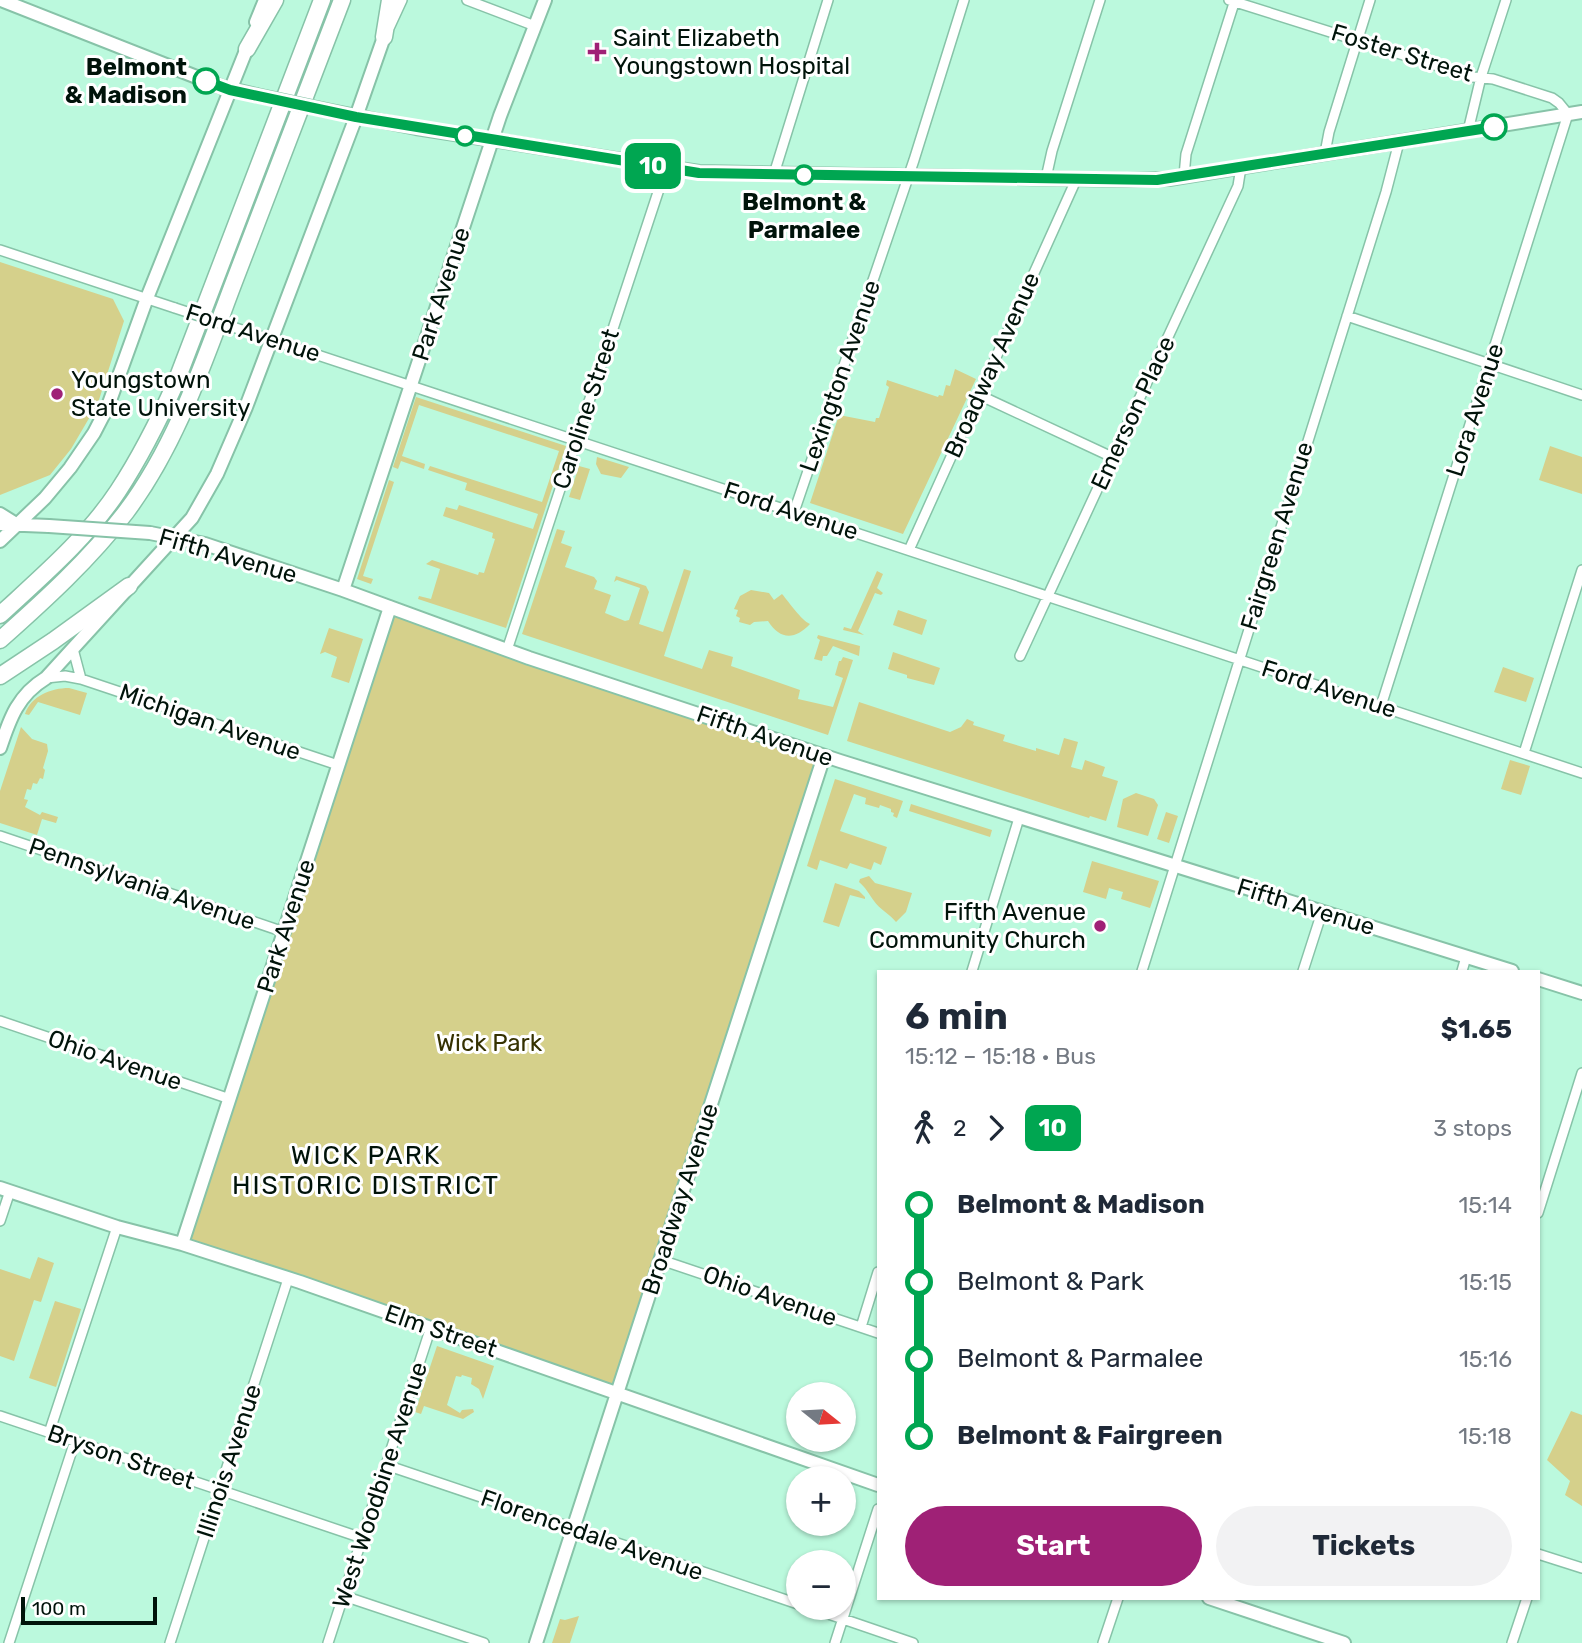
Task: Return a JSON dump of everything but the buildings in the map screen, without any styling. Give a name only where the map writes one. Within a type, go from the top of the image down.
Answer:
[{"type":"highway","points":[[247,49],[275,0]]},
{"type":"highway","points":[[0,615],[63,556],[106,508],[148,443],[176,382],[322,0]]},
{"type":"highway","points":[[0,640],[72,574],[101,543],[127,510],[160,457],[180,417],[214,333],[342,0]]},
{"type":"highway","points":[[384,37],[390,0]]},
{"type":"highway","points":[[0,676],[129,586]]},
{"type":"street","points":[[0,541],[45,498],[94,433],[118,382],[146,298],[265,0]]},
{"type":"street","points":[[0,748],[16,706],[29,690],[46,678],[175,537],[191,518],[222,464],[356,117],[384,37],[396,18],[402,0]]},
{"type":"street","points":[[467,0],[535,26]]},
{"type":"street","name":"Park Avenue","points":[[344,590],[492,140],[545,0]]},
{"type":"street","points":[[774,174],[828,0]]},
{"type":"street","name":"Lexington Avenue","points":[[794,512],[908,176],[964,0]]},
{"type":"street","points":[[1046,178],[1100,0]]},
{"type":"street","points":[[1325,153],[1370,0]]},
{"type":"street","points":[[1468,131],[1481,77],[1506,0]]},
{"type":"street","points":[[1185,176],[1186,154],[1233,1]]},
{"type":"street","name":"Foster Street","points":[[1233,1],[1552,98],[1568,114]]},
{"type":"street","points":[[9,2],[230,90],[356,117],[699,173],[1157,180],[1582,112]]},
{"type":"street","name":"Lora Avenue","points":[[1381,706],[1568,114]]},
{"type":"street","name":"Fairgreen Avenue","points":[[1142,970],[1390,180],[1399,142]]},
{"type":"street","name":"Emerson Place","points":[[1020,656],[1238,186],[1241,167]]},
{"type":"street","name":"Caroline Street","points":[[507,650],[666,168]]},
{"type":"street","name":"Broadway Avenue","points":[[909,550],[1076,180]]},
{"type":"street","name":"Ford Avenue","points":[[0,250],[1582,773]]},
{"type":"street","points":[[1347,317],[1582,395]]},
{"type":"street","points":[[979,395],[1112,457]]},
{"type":"street","name":"Fifth Avenue","points":[[0,514],[16,524]]},
{"type":"street","name":"Fifth Avenue","points":[[0,524],[150,533],[205,544],[344,590],[507,650],[824,756],[1509,970]]},
{"type":"street","points":[[1524,753],[1582,570]]},
{"type":"street","name":"Park Avenue","points":[[183,1244],[390,607]]},
{"type":"street","points":[[73,649],[81,679]]},
{"type":"street","name":"Michigan Avenue","points":[[46,678],[65,676],[81,679],[338,765]]},
{"type":"street","name":"Broadway Avenue","points":[[536,1643],[824,756]]},
{"type":"street","points":[[972,970],[1019,818]]},
{"type":"street","name":"Pennsylvania Avenue","points":[[0,836],[284,932]]},
{"type":"street","points":[[1303,970],[1322,912]]},
{"type":"street","points":[[1462,970],[1466,957]]},
{"type":"street","points":[[1540,980],[1582,993]]},
{"type":"street","name":"Ohio Avenue","points":[[0,1021],[230,1098]]},
{"type":"street","points":[[1540,1207],[1582,1073]]},
{"type":"street","points":[[0,1221],[5,1190]]},
{"type":"street","name":"Elm Street","points":[[5,1190],[117,1227],[183,1244],[431,1327],[617,1395],[877,1485]]},
{"type":"street","points":[[49,1433],[117,1227]]},
{"type":"street","name":"Ohio Avenue","points":[[661,1259],[877,1333]]},
{"type":"street","points":[[862,1327],[877,1275]]},
{"type":"street","name":"Illinois Avenue","points":[[170,1643],[288,1279]]},
{"type":"street","name":"West Woodbine Avenue","points":[[328,1643],[431,1327]]},
{"type":"street","name":"Bryson Street","points":[[0,1416],[362,1538]]},
{"type":"street","points":[[9,1643],[75,1441]]},
{"type":"street","name":"Florencedale Avenue","points":[[386,1465],[786,1600]]},
{"type":"street","points":[[856,1578],[877,1511]]},
{"type":"street","points":[[1540,1557],[1582,1568]]},
{"type":"street","points":[[344,1595],[484,1643]]},
{"type":"street","points":[[1103,1643],[1117,1600]]},
{"type":"street","points":[[1215,1600],[1344,1643]]},
{"type":"street","points":[[1512,1643],[1526,1600]]},
{"type":"street","points":[[835,1643],[843,1620]]},
{"type":"street","points":[[846,1620],[913,1643]]},
{"type":"green space","name":"Youngstown State University","points":[[0,262],[113,299],[124,321],[98,403],[71,449],[50,475],[0,495]]},
{"type":"green space","points":[[955,369],[976,379],[903,534],[810,503],[839,415],[875,422],[876,418],[879,418],[889,387],[886,385],[887,380],[938,397],[943,396],[946,385],[950,386]]},
{"type":"green space","points":[[416,397],[566,446],[506,628],[418,599],[419,596],[431,599],[440,569],[426,564],[432,560],[478,575],[479,572],[484,573],[495,539],[492,538],[493,533],[443,516],[446,507],[457,510],[459,505],[533,529],[538,514],[465,490],[467,483],[428,470],[430,466],[542,502],[559,451],[419,405],[402,456],[425,464],[424,469],[401,461],[398,469],[393,467]]},
{"type":"green space","points":[[1550,446],[1582,457],[1582,494],[1539,480]]},
{"type":"green space","points":[[597,457],[629,467],[621,478],[601,474],[596,464]]},
{"type":"green space","points":[[579,466],[590,469],[580,500],[569,497]]},
{"type":"green space","points":[[389,480],[394,482],[363,576],[373,579],[371,584],[357,579]]},
{"type":"green space","points":[[557,529],[565,531],[561,543],[572,547],[565,567],[594,577],[597,581],[594,589],[611,595],[605,613],[625,621],[629,620],[640,588],[617,580],[614,582],[616,576],[646,586],[649,592],[639,624],[663,632],[684,569],[691,571],[664,656],[702,669],[709,650],[733,657],[731,666],[800,690],[798,699],[833,707],[843,678],[835,675],[839,661],[843,657],[853,660],[828,735],[522,634]]},
{"type":"green space","points":[[877,571],[883,574],[877,588],[883,593],[875,593],[858,631],[864,635],[843,630],[844,627],[851,629]]},
{"type":"green space","points":[[751,590],[769,593],[774,600],[782,594],[810,624],[799,633],[788,636],[778,632],[768,621],[750,625],[739,622],[740,618],[736,616],[738,610],[734,609],[740,596]]},
{"type":"green space","name":"Wick Park","points":[[390,607],[824,756],[617,1395],[182,1244]]},
{"type":"green space","points":[[898,610],[927,620],[922,635],[893,625]]},
{"type":"green space","points":[[329,628],[363,639],[349,683],[331,677],[337,657],[325,652],[320,654]]},
{"type":"green space","points":[[818,635],[860,646],[859,656],[833,646],[827,656],[823,656],[822,661],[814,659],[820,640]]},
{"type":"green space","points":[[893,652],[940,668],[934,685],[907,678],[907,675],[888,669]]},
{"type":"green space","points":[[1503,667],[1534,678],[1526,702],[1494,692]]},
{"type":"green space","points":[[69,688],[87,693],[80,715],[38,702],[29,715],[25,714],[32,702],[42,694]]},
{"type":"green space","points":[[859,702],[950,732],[961,727],[967,719],[974,722],[973,725],[1005,735],[1003,741],[1036,751],[1036,748],[1059,755],[1064,738],[1078,742],[1071,767],[1082,770],[1085,760],[1105,767],[1102,776],[1118,781],[1106,821],[1090,816],[1089,818],[847,741]]},
{"type":"green space","points":[[21,727],[32,739],[47,744],[48,751],[43,779],[40,778],[37,784],[33,783],[31,790],[27,789],[24,799],[28,800],[25,807],[40,815],[42,812],[58,817],[56,823],[42,819],[37,835],[0,823],[0,791]]},
{"type":"green space","points":[[1510,760],[1530,766],[1521,795],[1501,789]]},
{"type":"green space","points":[[835,779],[903,801],[897,818],[893,816],[891,809],[865,804],[866,798],[854,794],[840,831],[887,847],[881,865],[874,862],[871,870],[850,863],[847,869],[820,860],[817,870],[807,866]]},
{"type":"green space","points":[[1136,793],[1154,799],[1158,805],[1148,836],[1117,827],[1123,799]]},
{"type":"green space","points":[[911,804],[992,830],[990,837],[909,811]]},
{"type":"green space","points":[[1166,812],[1178,816],[1169,843],[1157,839]]},
{"type":"green space","points":[[1092,861],[1159,881],[1150,908],[1121,899],[1123,892],[1109,888],[1106,899],[1083,892]]},
{"type":"green space","points":[[869,876],[875,883],[912,893],[906,912],[896,922],[876,904],[859,882]]},
{"type":"green space","points":[[835,883],[859,891],[865,897],[850,895],[839,927],[823,922]]},
{"type":"green space","points":[[38,1257],[54,1263],[41,1302],[34,1300],[14,1361],[0,1356],[0,1269],[30,1279]]},
{"type":"green space","points":[[55,1301],[81,1309],[56,1387],[29,1378]]},
{"type":"green space","points":[[437,1346],[494,1366],[483,1399],[479,1389],[471,1384],[472,1378],[456,1376],[447,1405],[460,1413],[462,1410],[473,1409],[474,1412],[463,1419],[424,1406],[421,1414],[415,1412]]},
{"type":"green space","points":[[1571,1411],[1582,1415],[1582,1506],[1565,1495],[1570,1481],[1547,1460]]},
{"type":"green space","points":[[579,1616],[570,1643],[552,1643],[560,1619]]},
{"type":"bus line","name":"10","points":[[206,81],[230,90],[356,117],[699,173],[1157,180],[1494,127]]},
{"type":"place","name":"Saint Elizabeth Youngstown Hospital","points":[[597,52]]},
{"type":"place","name":"Belmont & Madison","points":[[206,81]]},
{"type":"place","name":"Belmont & Parmalee","points":[[804,175]]},
{"type":"place","name":"Youngstown State University","points":[[57,394]]},
{"type":"place","name":"Fifth Avenue Community Church","points":[[1100,926]]},
{"type":"district","name":"WICK PARK HISTORIC DISTRICT","points":[[366,1170]]}]
